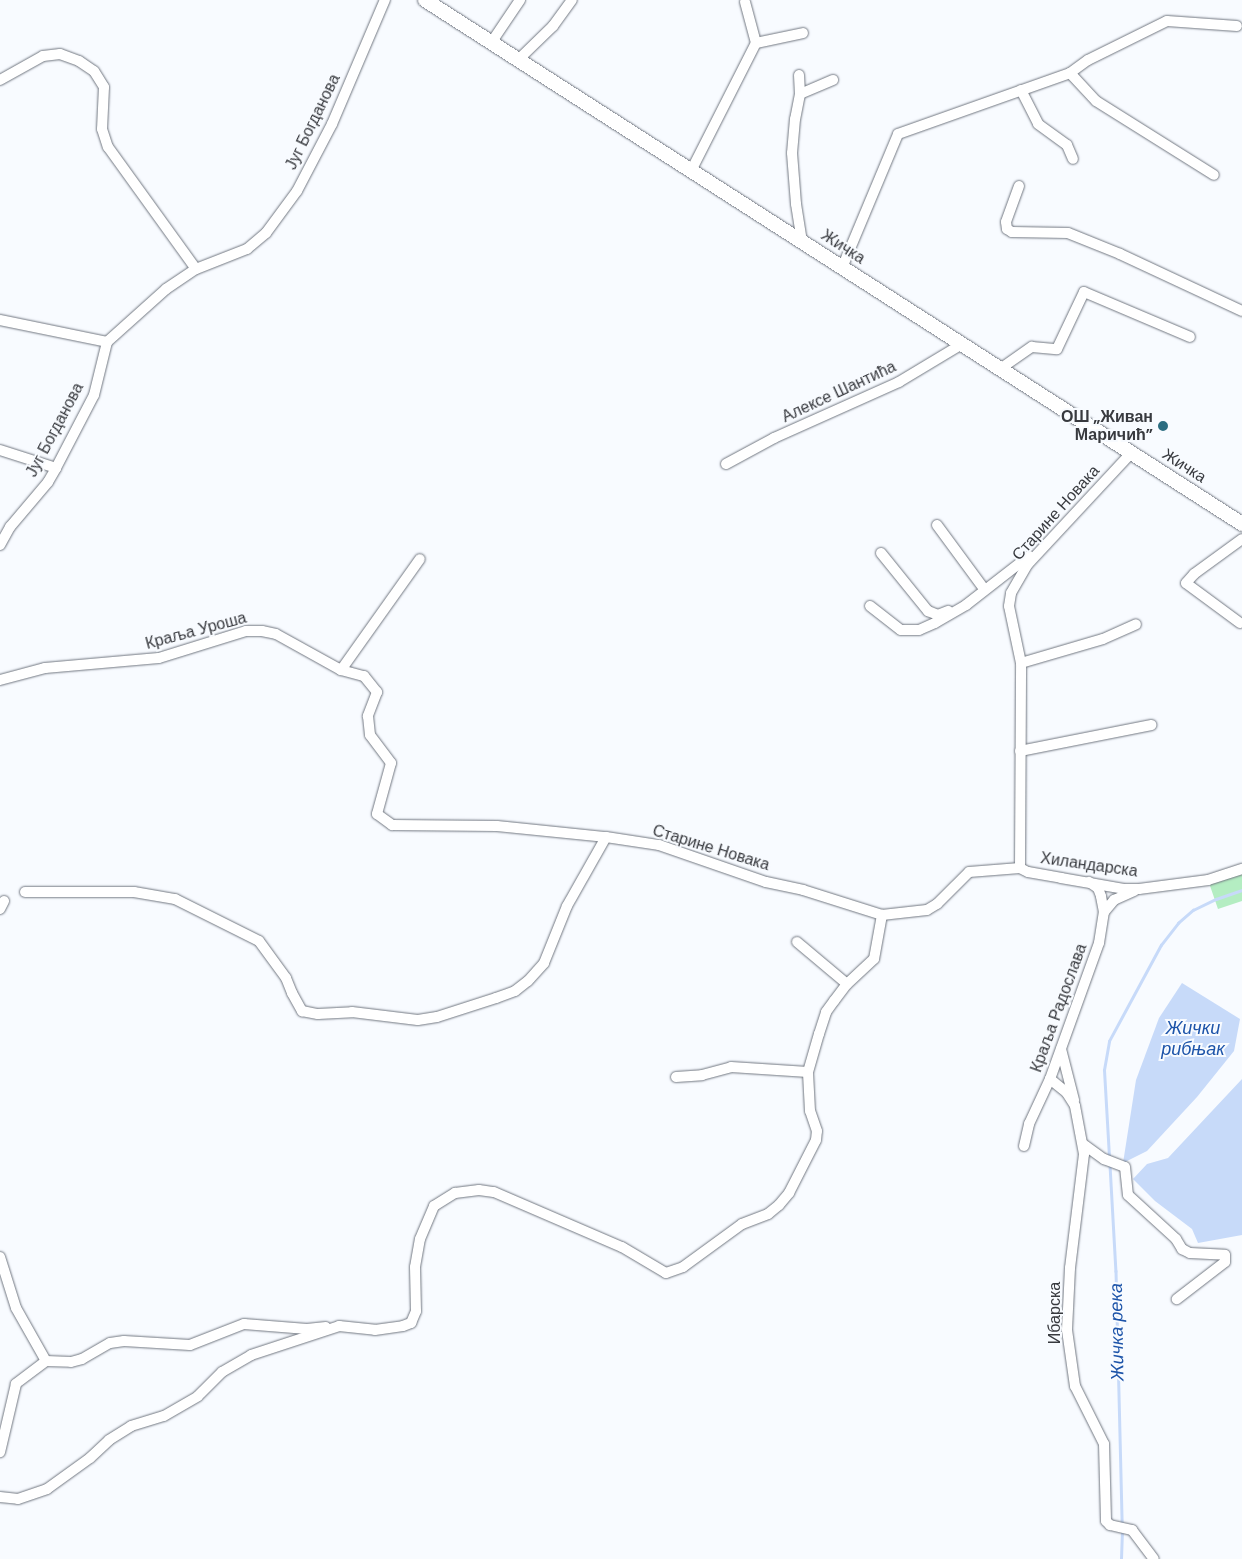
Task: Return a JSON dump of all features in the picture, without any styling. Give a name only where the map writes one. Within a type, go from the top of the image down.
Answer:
[{"type":"main road","name":"Жичка","points":[[425,0],[491,44],[692,169],[842,268],[1242,524]]},
{"type":"street","name":"Југ Богданова","points":[[0,545],[10,526],[48,482],[56,468],[94,395],[107,342],[166,289],[196,269],[247,248],[266,233],[296,191],[332,124],[385,0]]},
{"type":"street","points":[[491,44],[520,0]]},
{"type":"street","points":[[518,60],[553,26],[572,0]]},
{"type":"street","points":[[692,169],[756,43],[745,2]]},
{"type":"street","points":[[842,268],[898,134],[1070,73],[1088,60],[1166,21],[1237,26]]},
{"type":"street","points":[[756,43],[803,33]]},
{"type":"street","points":[[0,80],[43,56],[60,54],[79,61],[94,71],[104,87],[102,129],[108,147],[196,269]]},
{"type":"street","points":[[1070,73],[1096,101],[1214,175]]},
{"type":"street","points":[[799,75],[800,94],[794,119],[792,154],[796,204],[802,241]]},
{"type":"street","points":[[800,94],[834,80]]},
{"type":"street","points":[[1021,90],[1038,124],[1067,144],[1073,159]]},
{"type":"street","points":[[1019,186],[1006,222],[1006,229],[1012,232],[1068,233],[1242,311]]},
{"type":"street","points":[[1000,369],[1032,347],[1058,349],[1084,292],[1190,336]]},
{"type":"street","points":[[0,320],[107,342]]},
{"type":"street","name":"Алексе Шантића","points":[[726,464],[774,438],[899,382],[962,344]]},
{"type":"street","points":[[0,450],[56,468]]},
{"type":"street","name":"Старине Новака","points":[[606,837],[659,845],[713,862],[766,882],[803,890],[882,915],[927,910],[937,904],[969,872],[1020,868],[1021,663],[1009,606],[1011,593],[1028,564],[1043,546],[1131,453]]},
{"type":"street","points":[[937,524],[982,586]]},
{"type":"street","points":[[1240,622],[1186,583],[1194,574],[1242,539]]},
{"type":"street","points":[[870,606],[900,630],[919,630],[966,605],[1043,546]]},
{"type":"street","points":[[881,553],[928,611],[933,614],[944,613],[959,605],[1001,571],[1008,571]]},
{"type":"street","points":[[341,670],[420,559]]},
{"type":"street","points":[[1021,663],[1103,639],[1136,624]]},
{"type":"street","name":"Краља Уроша","points":[[0,680],[45,668],[159,658],[246,631],[262,631],[276,634],[341,670],[364,676],[377,692],[368,716],[370,735],[391,763],[378,814],[392,825],[497,826],[606,837]]},
{"type":"street","points":[[1020,751],[1150,725]]},
{"type":"street","points":[[25,892],[134,892],[175,899],[259,941],[286,978],[302,1011],[318,1014],[352,1012],[418,1020],[437,1018],[496,998],[515,990],[528,981],[544,963],[568,906],[606,837]]},
{"type":"street","name":"Хиландарска","points":[[1020,868],[1028,872],[1125,889],[1139,889],[1208,880],[1242,869]]},
{"type":"street","name":"Краља Радослава","points":[[1024,1146],[1029,1124],[1050,1079],[1099,943],[1104,912],[1098,888],[1089,882]]},
{"type":"street","points":[[1104,912],[1114,900],[1139,889]]},
{"type":"street","points":[[0,1452],[16,1384],[46,1361],[72,1362],[82,1359],[110,1343],[124,1341],[190,1345],[244,1324],[307,1329],[339,1326],[375,1330],[403,1326],[411,1322],[416,1311],[415,1267],[420,1239],[434,1206],[455,1193],[479,1190],[494,1192],[622,1247],[666,1273],[683,1267],[742,1224],[768,1214],[779,1205],[798,1179],[816,1140],[817,1131],[810,1112],[808,1072],[826,1012],[847,984],[874,958],[882,915]]},
{"type":"street","points":[[797,942],[847,984]]},
{"type":"street","name":"Ибарска","points":[[1061,1048],[1083,1144],[1080,1198],[1070,1268],[1067,1330],[1075,1386],[1104,1444],[1105,1514],[1108,1524],[1136,1534],[1154,1559]]},
{"type":"street","points":[[676,1077],[702,1075],[730,1067],[808,1072]]},
{"type":"street","name":"Ибарска","points":[[1050,1079],[1067,1093],[1075,1106]]},
{"type":"street","points":[[1083,1144],[1104,1159],[1125,1167],[1126,1190],[1130,1199],[1176,1239],[1182,1249],[1190,1253],[1225,1254],[1225,1262],[1177,1299]]},
{"type":"street","points":[[0,1257],[16,1308],[46,1361]]},
{"type":"street","points":[[0,1497],[18,1499],[47,1489],[90,1458],[109,1440],[131,1426],[164,1416],[198,1396],[222,1372],[238,1362],[269,1348],[339,1326]]},
{"type":"green space","points":[[1242,869],[1242,901],[1218,909],[1208,880]]},
{"type":"water","name":"Жички рибњак","points":[[1182,983],[1240,1019],[1234,1051],[1197,1097],[1147,1151],[1123,1163],[1136,1080],[1159,1018]]},
{"type":"water","name":"Жички рибњак","points":[[1242,1079],[1242,1235],[1198,1243],[1192,1229],[1155,1201],[1133,1179],[1147,1164],[1168,1158]]},
{"type":"waterway","points":[[1109,1157],[1104,1070],[1109,1041],[1161,945],[1178,923],[1193,910],[1242,890]]},
{"type":"waterway","name":"Жичка река","points":[[1110,1165],[1116,1271],[1122,1524]]},
{"type":"waterway","name":"Жичка река","points":[[1121,1559],[1122,1530]]},
{"type":"place","name":"ОШ „Живан Маричић”","points":[[1163,426]]}]
